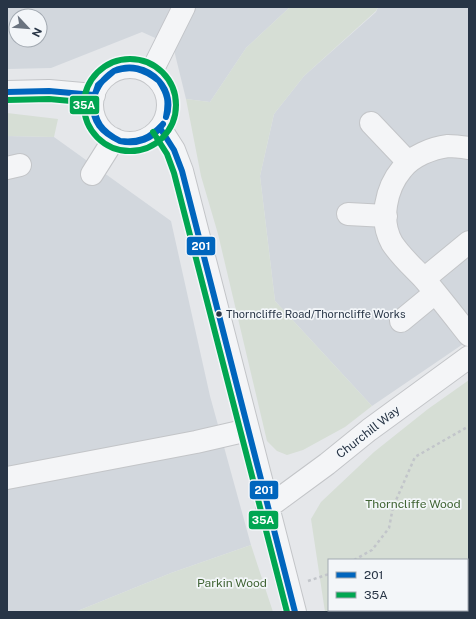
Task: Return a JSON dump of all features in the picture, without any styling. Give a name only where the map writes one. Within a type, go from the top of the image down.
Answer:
[{"type":"street","points":[[151,73],[184,7]]},
{"type":"street","points":[[136,67],[151,73],[164,87],[168,107],[166,118],[160,128],[149,138],[138,142],[127,143],[114,139],[104,132],[96,120],[92,104],[94,95],[101,81],[113,71],[136,67]]},
{"type":"street","points":[[7,92],[49,91],[94,95]]},
{"type":"street","points":[[371,123],[408,162]]},
{"type":"street","points":[[160,128],[174,150],[182,171],[267,508],[295,612]]},
{"type":"street","points":[[92,174],[114,139]]},
{"type":"street","points":[[469,148],[448,146],[436,148],[408,162],[393,182],[387,199],[386,216],[386,229],[393,244],[430,286],[469,335]]},
{"type":"street","points":[[348,214],[386,216]]},
{"type":"street","points":[[401,321],[469,242]]},
{"type":"street","name":"Churchill Way","points":[[267,508],[327,464],[369,430],[469,357]]},
{"type":"street","points":[[7,478],[196,442],[248,430]]},
{"type":"path","points":[[356,559],[372,550],[389,528],[393,507],[415,457],[469,426]]},
{"type":"shaded area","points":[[7,7],[290,7],[246,48],[210,102],[186,99],[173,46],[142,32],[51,68],[7,69]]},
{"type":"shaded area","points":[[378,7],[469,7],[469,340],[372,406],[275,301],[260,176],[274,114],[304,76],[376,12]]},
{"type":"shaded area","points":[[7,136],[54,137],[171,221],[210,396],[251,545],[171,573],[75,612],[7,612]]},
{"type":"green space","points":[[290,7],[378,7],[376,11],[304,76],[274,114],[260,176],[275,301],[372,406],[345,427],[303,450],[287,455],[277,451],[267,441],[218,234],[201,176],[186,99],[210,102],[246,48]]},
{"type":"green space","points":[[7,113],[58,119],[54,137],[7,136]]},
{"type":"green space","name":"Thorncliffe Wood","points":[[469,380],[469,612],[325,612],[311,519],[321,502],[374,452],[428,409]]},
{"type":"green space","name":"Parkin Wood","points":[[251,545],[273,612],[75,612],[171,573]]},
{"type":"transit line","name":"35A","points":[[130,59],[147,63],[162,73],[172,88],[176,105],[172,122],[162,137],[147,147],[130,151],[113,147],[98,137],[88,122],[84,105],[88,88],[98,73],[113,63],[130,59]]},
{"type":"transit line","name":"201","points":[[114,71],[126,68],[138,68],[149,73],[158,80]]},
{"type":"transit line","name":"201","points":[[114,71],[126,68],[137,69],[158,80]]},
{"type":"transit line","name":"201","points":[[93,100],[98,85],[114,71]]},
{"type":"transit line","name":"201","points":[[93,100],[100,84],[114,71]]},
{"type":"transit line","name":"201","points":[[159,81],[165,89],[168,98],[168,112],[166,117]]},
{"type":"transit line","name":"201","points":[[159,81],[167,98],[166,117]]},
{"type":"transit line","name":"201","points":[[7,92],[49,91],[94,95]]},
{"type":"transit line","name":"35A","points":[[7,100],[49,99],[93,103]]},
{"type":"transit line","name":"201","points":[[93,101],[95,115],[100,125],[108,133],[120,141]]},
{"type":"transit line","name":"201","points":[[93,101],[94,115],[99,126],[113,138],[120,141]]},
{"type":"transit line","name":"201","points":[[120,141],[143,139],[163,124]]},
{"type":"transit line","name":"201","points":[[120,141],[132,142],[144,140],[154,134],[163,124]]},
{"type":"transit line","name":"201","points":[[160,128],[174,150],[182,171],[295,612]]},
{"type":"transit line","name":"35A","points":[[153,132],[167,154],[174,173],[287,612]]},
{"type":"place","name":"Thorncliffe Road/Thorncliffe Works","points":[[219,314]]}]
